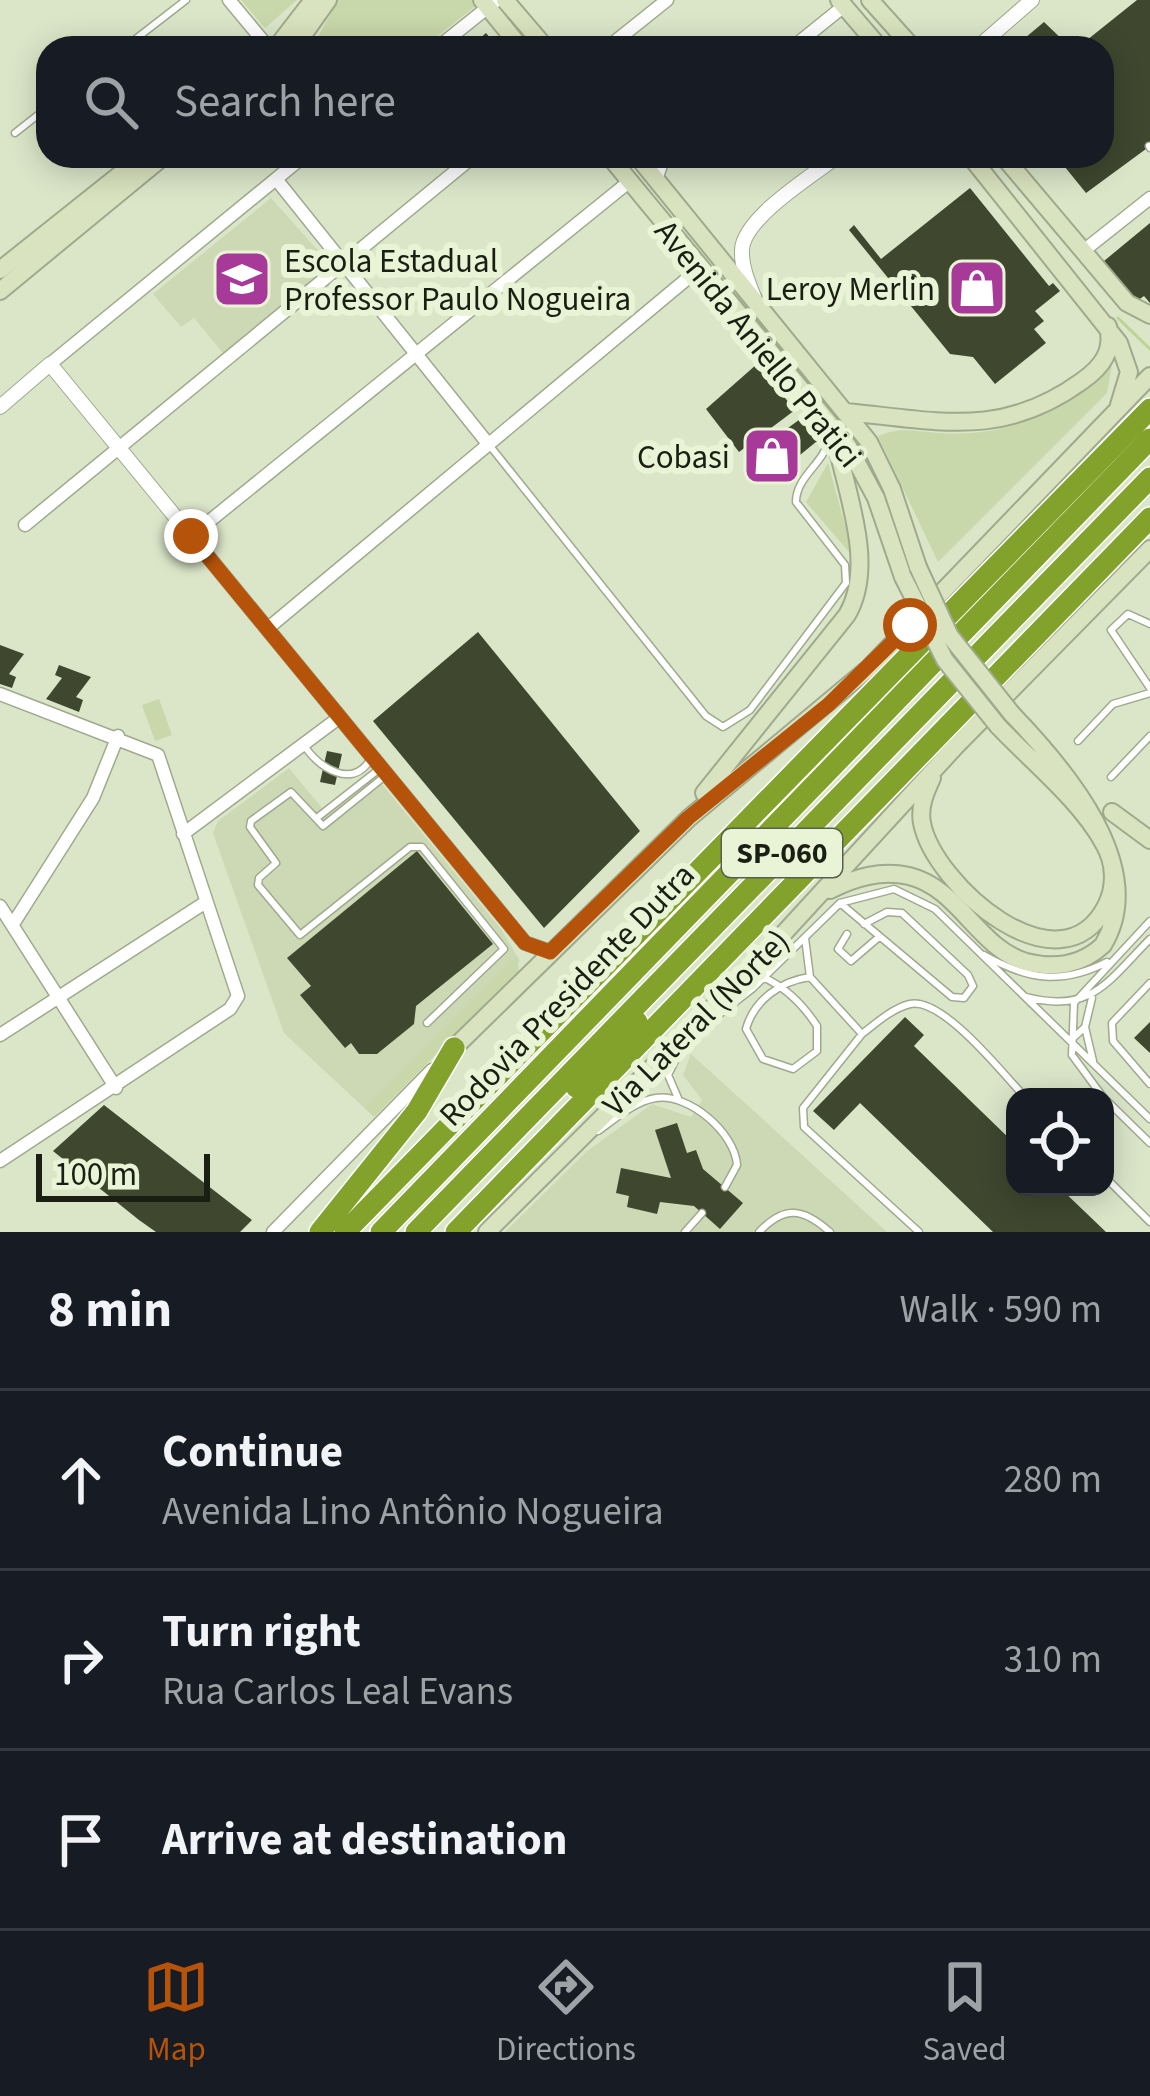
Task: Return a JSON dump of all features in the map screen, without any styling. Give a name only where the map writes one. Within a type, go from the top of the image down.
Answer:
[{"type":"highway","name":"Rodovia Presidente Dutra","points":[[345,1232],[1150,409]]},
{"type":"highway","name":"Rodovia Presidente Dutra","points":[[380,1232],[1150,440]]},
{"type":"highway","name":"Rodovia Presidente Dutra","points":[[416,1232],[1150,478]]},
{"type":"highway","name":"SP-060","points":[[1000,628],[1150,493]]},
{"type":"highway","name":"SP-060","points":[[456,1232],[1150,518]]},
{"type":"highway","points":[[782,784],[796,757],[890,661],[895,643]]},
{"type":"highway","points":[[440,1232],[742,912],[770,865]]},
{"type":"highway","points":[[320,1232],[417,1111],[454,1048]]},
{"type":"main road","points":[[282,36],[313,0]]},
{"type":"main road","points":[[305,36],[328,0]]},
{"type":"main road","points":[[870,0],[902,36]]},
{"type":"main road","points":[[493,2],[514,36]]},
{"type":"main road","points":[[493,2],[532,36]]},
{"type":"main road","points":[[842,3],[870,36]]},
{"type":"main road","points":[[0,270],[128,168]]},
{"type":"main road","points":[[0,291],[149,168]]},
{"type":"main road","name":"Avenida Aniello Pratici","points":[[619,168],[832,427],[876,498],[910,572],[1005,720]]},
{"type":"main road","name":"Avenida Aniello Pratici","points":[[652,168],[656,180],[846,412],[885,470],[910,572]]},
{"type":"main road","points":[[980,168],[1108,326],[1128,360],[1117,410]]},
{"type":"main road","points":[[1013,168],[1127,303],[1150,315]]},
{"type":"main road","points":[[1035,237],[1054,219]]},
{"type":"main road","points":[[846,412],[993,422],[1031,414],[1098,367],[1110,349],[1108,326]]},
{"type":"main road","points":[[454,1048],[688,818],[895,643],[1150,376]]},
{"type":"main road","points":[[688,818],[847,615],[860,589],[859,556],[832,427]]},
{"type":"main road","name":"Via Lateral (Norte)","points":[[487,1232],[819,896],[955,747],[1148,551]]},
{"type":"main road","points":[[955,747],[930,782],[921,808],[934,849],[1006,926],[1044,940],[1073,937],[1104,909],[1113,864],[1094,829],[1005,720]]},
{"type":"main road","points":[[1005,720],[1150,840]]},
{"type":"main road","points":[[819,896],[872,874],[914,877],[937,888],[996,945],[1022,961],[1046,965],[1081,961],[1121,926],[1134,886],[1125,845],[1088,793]]},
{"type":"street","points":[[229,0],[261,36]]},
{"type":"street","points":[[622,36],[667,0]]},
{"type":"street","points":[[990,36],[1032,0]]},
{"type":"street","points":[[452,36],[493,2]]},
{"type":"street","points":[[805,36],[842,3]]},
{"type":"street","points":[[0,407],[289,168]]},
{"type":"street","points":[[25,525],[460,168]]},
{"type":"street","points":[[758,307],[743,266],[746,236],[760,217],[823,168]]},
{"type":"street","points":[[276,179],[489,445]]},
{"type":"street","points":[[191,536],[630,181]]},
{"type":"street","points":[[1082,252],[1150,198]]},
{"type":"street","points":[[267,629],[700,268]]},
{"type":"street","points":[[50,364],[525,943],[550,952]]},
{"type":"street","points":[[0,694],[158,755],[238,995],[230,1009],[0,1161]]},
{"type":"street","points":[[183,834],[340,717]]},
{"type":"street","points":[[13,924],[93,798],[118,736]]},
{"type":"street","points":[[0,1035],[206,902]]},
{"type":"street","points":[[0,906],[116,1088]]},
{"type":"street","points":[[525,943],[529,972]]},
{"type":"street","points":[[273,1232],[454,1048]]},
{"type":"lane","points":[[140,36],[186,0]]},
{"type":"lane","points":[[15,133],[36,116]]},
{"type":"lane","points":[[489,445],[717,726],[742,718],[846,584],[845,566],[796,502],[798,487],[827,448],[832,427]]},
{"type":"lane","points":[[1078,741],[1113,704],[1150,691],[1111,630],[1128,614],[1150,624]]},
{"type":"lane","points":[[1111,777],[1150,736]]},
{"type":"lane","points":[[303,745],[319,767],[349,775],[380,766]]},
{"type":"lane","points":[[372,791],[380,766]]},
{"type":"lane","points":[[316,818],[380,766]]},
{"type":"lane","points":[[398,788],[372,791],[323,826],[291,792],[251,821],[250,827],[276,863],[258,885],[300,935],[410,848],[422,847],[504,949],[427,1023]]},
{"type":"lane","points":[[601,1116],[765,978],[840,903],[874,891],[916,896],[1150,1119]]},
{"type":"lane","points":[[840,903],[864,924],[952,997],[964,998],[973,986],[968,974],[902,913],[886,912],[864,924]]},
{"type":"lane","points":[[976,951],[1011,970],[1049,979],[1088,971],[1113,958],[1135,943],[1150,921]]},
{"type":"lane","points":[[806,934],[810,976],[862,1034]]},
{"type":"lane","points":[[848,934],[838,949],[851,961],[879,936]]},
{"type":"lane","points":[[1022,996],[1074,1003],[1093,995],[1150,939]]},
{"type":"lane","points":[[1095,1088],[1075,1065],[1070,1042],[1074,1003],[1113,958]]},
{"type":"lane","points":[[765,978],[779,985],[813,1019],[819,1034],[812,1058],[793,1069],[772,1066],[747,1038],[748,1020],[779,985],[810,976]]},
{"type":"lane","points":[[1150,983],[1112,1023],[1113,1041],[1150,1084]]},
{"type":"lane","points":[[1070,1042],[1084,1027],[1093,995]]},
{"type":"lane","points":[[920,1232],[821,1145],[802,1121],[803,1108],[862,1034],[906,1005],[923,1004],[954,1024],[1016,1088]]},
{"type":"lane","points":[[1084,1027],[1094,1064]]},
{"type":"lane","points":[[691,1037],[669,1070],[679,1101],[732,1142],[737,1165],[724,1187]]},
{"type":"lane","points":[[553,1166],[646,1100],[679,1101]]},
{"type":"lane","points":[[1114,1108],[1150,1143]]},
{"type":"lane","points":[[1114,1186],[1150,1222]]},
{"type":"lane","points":[[759,1232],[775,1215],[790,1211],[807,1212],[830,1232]]},
{"type":"lane","points":[[685,1232],[702,1213]]},
{"type":"shaded area","points":[[241,0],[297,0],[265,28]]},
{"type":"shaded area","points":[[338,0],[473,0],[477,5],[437,36],[318,36]]},
{"type":"shaded area","name":"Escola Estadual Professor Paulo Nogueira","points":[[271,198],[331,265],[223,353],[194,318],[181,327],[153,294]]},
{"type":"shaded area","points":[[1113,359],[1107,393],[938,562],[878,436],[902,430],[967,433],[1014,425],[1056,406]]},
{"type":"shaded area","points":[[828,463],[851,547],[850,553],[806,502]]},
{"type":"shaded area","points":[[159,699],[172,735],[155,741],[142,705]]},
{"type":"shaded area","points":[[289,768],[323,809],[372,772],[501,929],[520,961],[374,1117],[284,1033],[213,833],[218,821]]},
{"type":"shaded area","points":[[517,956],[519,971],[374,1117],[365,1108]]},
{"type":"shaded area","points":[[691,1054],[887,1232],[505,1232],[586,1152],[652,1104],[691,1117],[702,1100],[683,1075]]},
{"type":"building","points":[[1137,0],[1150,0],[1150,146],[1086,193],[1066,168],[1114,168],[1114,36],[1092,36]]},
{"type":"building","points":[[1044,22],[1059,36],[1027,36]]},
{"type":"building","name":"Leroy Merlin","points":[[970,188],[1049,286],[1053,283],[1060,291],[1035,311],[1044,321],[1034,329],[1046,343],[995,384],[973,357],[950,354],[849,230],[854,225],[881,259]]},
{"type":"building","points":[[1150,223],[1150,303],[1144,296],[1137,301],[1104,261]]},
{"type":"building","points":[[757,364],[795,410],[739,452],[706,409]]},
{"type":"building","points":[[803,417],[822,437],[800,455],[781,433]]},
{"type":"building","name":"Cobasi","points":[[774,430],[798,457],[768,484],[746,456]]},
{"type":"building","points":[[478,632],[640,831],[544,928],[373,721]]},
{"type":"building","points":[[0,645],[24,654],[9,674],[16,677],[12,688],[0,684]]},
{"type":"building","points":[[59,665],[91,677],[76,697],[83,700],[79,712],[46,699],[62,678],[55,675]]},
{"type":"building","points":[[327,751],[342,754],[335,785],[320,782]]},
{"type":"building","points":[[417,851],[493,944],[416,1006],[414,1024],[377,1054],[359,1054],[351,1043],[345,1048],[300,995],[311,986],[287,958]]},
{"type":"building","points":[[905,1017],[924,1035],[914,1046],[1006,1135],[1006,1196],[1068,1196],[1106,1232],[993,1232],[860,1103],[834,1130],[813,1111]]},
{"type":"building","points":[[1150,1022],[1150,1053],[1134,1038]]},
{"type":"building","points":[[104,1105],[252,1220],[240,1232],[156,1232],[139,1220],[53,1151]]},
{"type":"building","points":[[677,1123],[687,1153],[696,1150],[703,1169],[743,1203],[720,1229],[694,1206],[660,1202],[657,1214],[627,1207],[629,1196],[616,1193],[621,1168],[671,1178],[655,1130]]},
{"type":"waterway","points":[[1118,318],[1150,349]]},
{"type":"place","name":"Escola Estadual Professor Paulo Nogueira","points":[[242,279]]},
{"type":"place","name":"Leroy Merlin","points":[[977,288]]},
{"type":"place","name":"Cobasi","points":[[772,456]]},
{"type":"route","points":[[191,536],[525,943],[541,952],[550,952],[688,818],[828,705],[910,625]]}]
